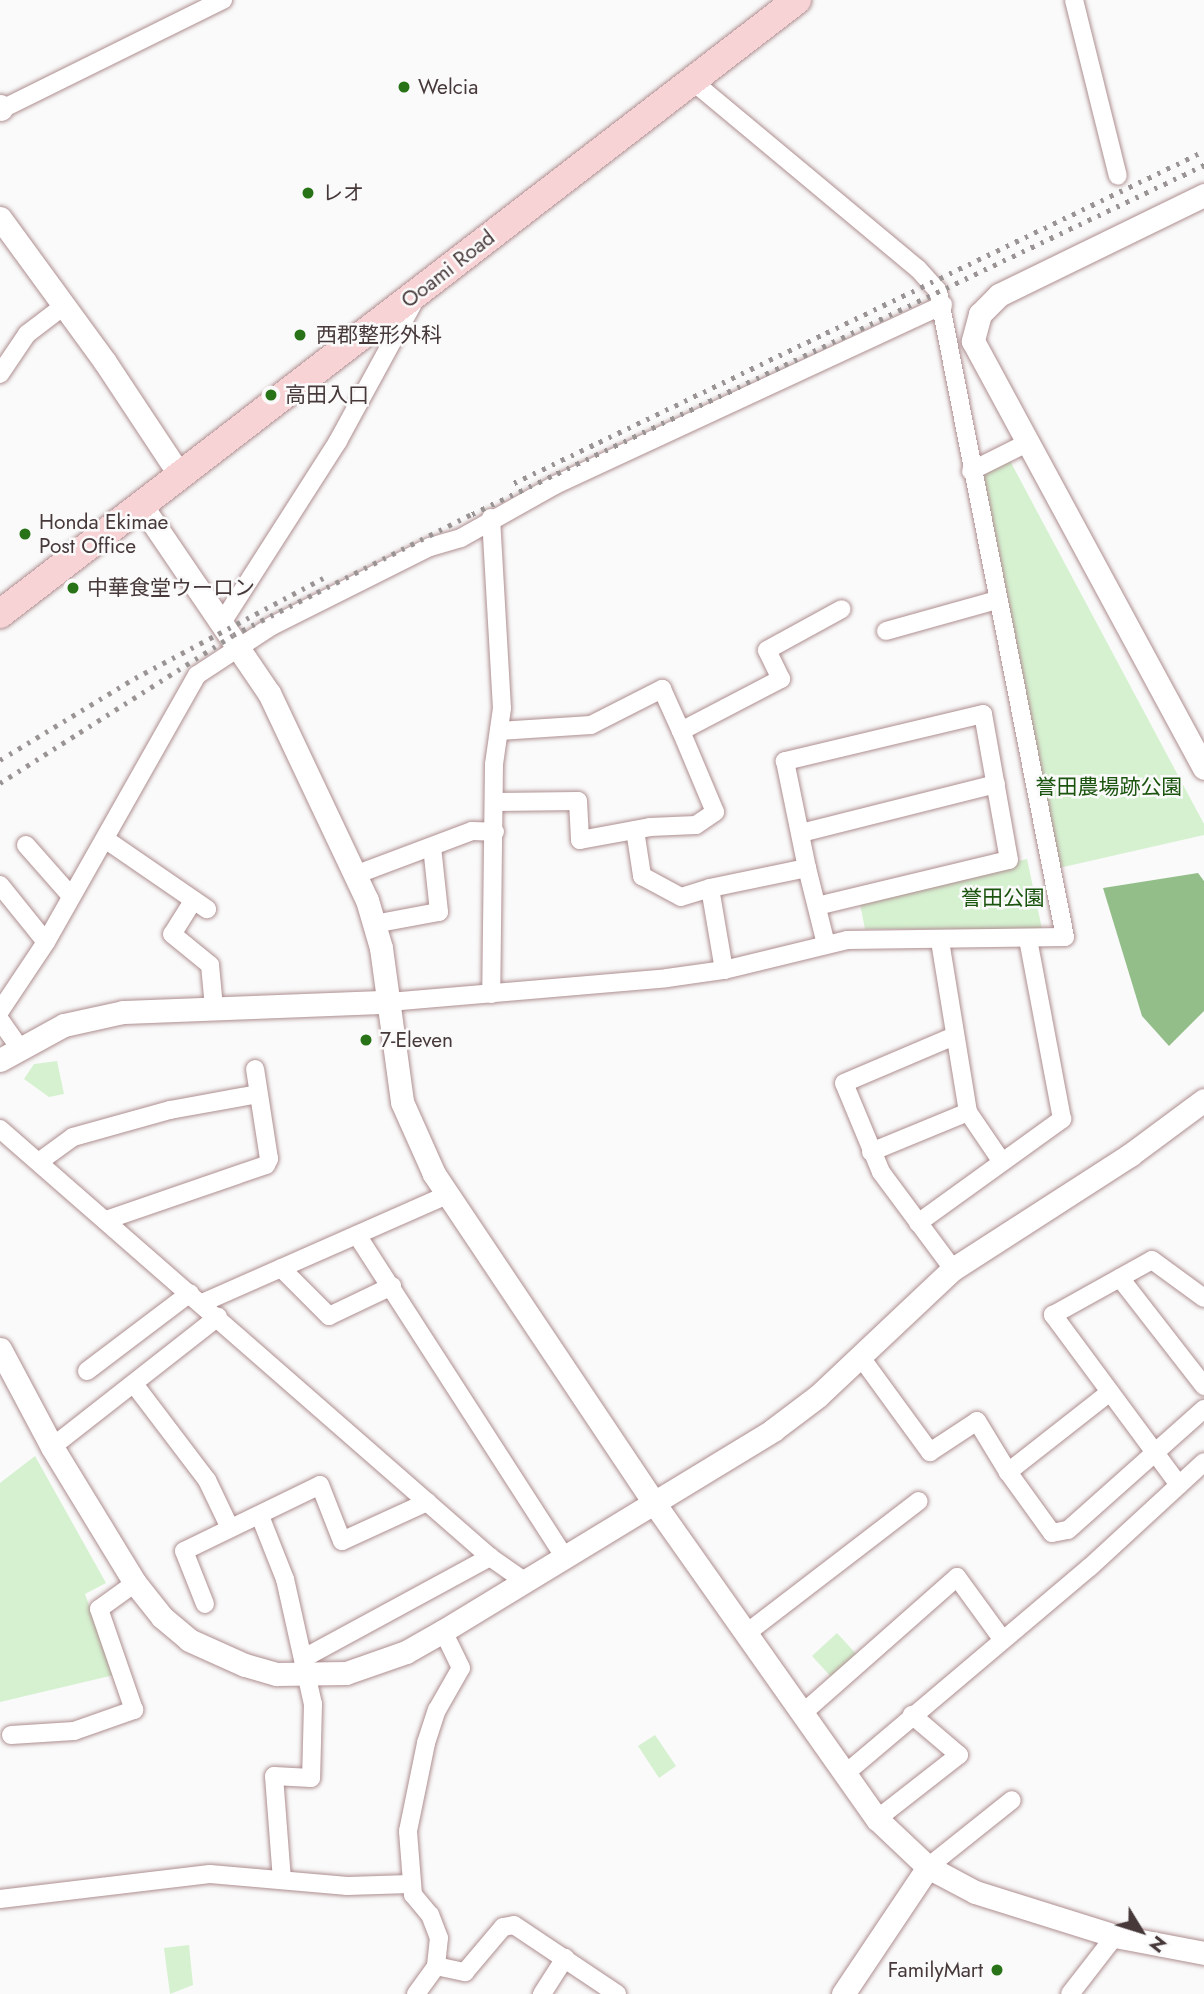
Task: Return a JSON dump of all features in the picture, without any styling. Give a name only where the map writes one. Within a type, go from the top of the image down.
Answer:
[{"type":"main road","name":"Ooami Road","points":[[0,614],[797,0]]},
{"type":"street","points":[[0,108],[223,0]]},
{"type":"street","points":[[1074,0],[1118,176]]},
{"type":"street","points":[[0,1020],[9,1054],[91,1017],[214,1007],[389,1002],[491,994],[724,970],[847,940],[940,941],[1065,937],[971,471],[943,305],[938,291],[918,270],[691,80]]},
{"type":"street","points":[[1204,195],[999,295],[980,314],[972,341],[1204,768]]},
{"type":"street","points":[[0,218],[65,305],[179,474]]},
{"type":"street","points":[[223,621],[338,441],[419,293]]},
{"type":"street","points":[[0,374],[27,334],[65,305]]},
{"type":"street","points":[[0,1011],[46,942],[197,675],[272,626],[430,547],[461,538],[491,518],[943,305]]},
{"type":"street","points":[[971,471],[1027,443]]},
{"type":"street","points":[[141,505],[242,648],[269,693],[355,876],[374,924],[389,1002],[402,1102],[409,1124],[447,1195],[654,1503],[748,1632],[877,1819],[928,1867],[986,1896],[1115,1936],[1204,1953]]},
{"type":"street","points":[[491,518],[502,708],[495,802],[491,994]]},
{"type":"street","points":[[886,631],[997,600]]},
{"type":"street","points":[[681,731],[781,680],[767,650],[842,609]]},
{"type":"street","points":[[495,802],[578,801],[580,840],[635,830],[696,825],[715,812],[662,689],[591,725],[499,731]]},
{"type":"street","points":[[817,906],[1009,860],[983,714],[785,761],[807,868],[817,906],[827,944]]},
{"type":"street","points":[[801,833],[996,784]]},
{"type":"street","points":[[635,830],[642,876],[681,897],[710,888],[807,868]]},
{"type":"street","points":[[355,876],[472,831],[495,832]]},
{"type":"street","points":[[105,839],[200,905],[172,934],[210,965],[214,1007]]},
{"type":"street","points":[[26,845],[71,897]]},
{"type":"street","points":[[374,924],[439,912],[432,847]]},
{"type":"street","points":[[0,886],[46,942]]},
{"type":"street","points":[[710,888],[724,970]]},
{"type":"street","points":[[918,1223],[1062,1119],[1028,939]]},
{"type":"street","points":[[940,941],[968,1112],[1002,1162]]},
{"type":"street","points":[[953,1269],[918,1223],[871,1152],[844,1083],[954,1036]]},
{"type":"street","points":[[109,1219],[265,1165],[269,1158],[255,1069]]},
{"type":"street","points":[[40,1161],[73,1137],[170,1110],[258,1094]]},
{"type":"street","points":[[306,1667],[346,1673],[376,1664],[443,1631],[773,1430],[818,1396],[953,1269],[1130,1154],[1204,1100]]},
{"type":"street","points":[[871,1152],[968,1112]]},
{"type":"street","points":[[0,1129],[109,1219],[490,1557],[524,1581]]},
{"type":"street","points":[[87,1371],[196,1298],[281,1268],[447,1195]]},
{"type":"street","points":[[357,1235],[468,1403],[488,1444],[564,1556]]},
{"type":"street","points":[[1179,1485],[1053,1315],[1152,1260],[1204,1298]]},
{"type":"street","points":[[281,1268],[329,1315],[391,1286]]},
{"type":"street","points":[[1120,1278],[1204,1386]]},
{"type":"street","points":[[52,1447],[218,1317]]},
{"type":"street","points":[[0,1349],[52,1447],[135,1583],[162,1617],[217,1656],[277,1674],[306,1667],[490,1557]]},
{"type":"street","points":[[860,1356],[930,1452],[977,1421],[1052,1533],[1068,1530],[1156,1455],[1204,1409]]},
{"type":"street","points":[[134,1384],[207,1480],[229,1528]]},
{"type":"street","points":[[1009,1472],[1110,1392]]},
{"type":"street","points":[[846,1773],[1204,1462]]},
{"type":"street","points":[[205,1604],[184,1551],[320,1485],[342,1541],[427,1502]]},
{"type":"street","points":[[748,1632],[919,1501]]},
{"type":"street","points":[[260,1516],[285,1579],[313,1704],[311,1778],[274,1776],[282,1880]]},
{"type":"street","points":[[804,1712],[957,1577],[1002,1639]]},
{"type":"street","points":[[11,1735],[75,1731],[134,1710],[99,1609],[135,1583]]},
{"type":"street","points":[[416,1994],[436,1966],[439,1938],[410,1884],[408,1831],[426,1743],[436,1710],[461,1668],[443,1631]]},
{"type":"street","points":[[877,1819],[959,1755],[912,1715]]},
{"type":"street","points":[[843,1994],[928,1867],[1012,1800]]},
{"type":"street","points":[[0,1899],[210,1874],[347,1886],[410,1884]]},
{"type":"street","points":[[436,1966],[465,1972],[509,1924],[617,1994]]},
{"type":"street","points":[[1070,1994],[1087,1985],[1115,1936]]},
{"type":"street","points":[[542,1994],[565,1958]]},
{"type":"green space","name":"誉田農場跡公園","points":[[1009,459],[1204,824],[1204,835],[1059,868],[981,473]]},
{"type":"green space","name":"誉田公園","points":[[1027,859],[1042,929],[865,929],[859,899]]},
{"type":"green space","points":[[57,1061],[64,1094],[49,1097],[24,1079],[34,1064]]},
{"type":"green space","points":[[35,1456],[106,1583],[85,1594],[114,1675],[0,1702],[0,1483]]},
{"type":"green space","points":[[837,1633],[858,1656],[833,1679],[812,1656]]},
{"type":"green space","points":[[655,1735],[676,1766],[659,1778],[638,1746]]},
{"type":"green space","points":[[189,1945],[193,1985],[170,1994],[164,1948]]},
{"type":"shaded area","points":[[1198,873],[1204,881],[1204,1011],[1169,1046],[1142,1016],[1103,888]]},
{"type":"railway","points":[[514,483],[1204,151]]},
{"type":"railway","points":[[0,783],[233,635],[472,514],[1204,165]]},
{"type":"railway","points":[[0,760],[135,678],[329,575]]},
{"type":"place","name":"Welcia","points":[[404,87]]},
{"type":"place","name":"レオ","points":[[308,193]]},
{"type":"place","name":"西郡整形外科","points":[[300,335]]},
{"type":"place","name":"高田入口","points":[[271,395]]},
{"type":"place","name":"Honda Ekimae Post Office","points":[[25,534]]},
{"type":"place","name":"中華食堂ウーロン","points":[[73,588]]},
{"type":"place","name":"7-Eleven","points":[[366,1040]]},
{"type":"place","name":"FamilyMart","points":[[997,1970]]}]
